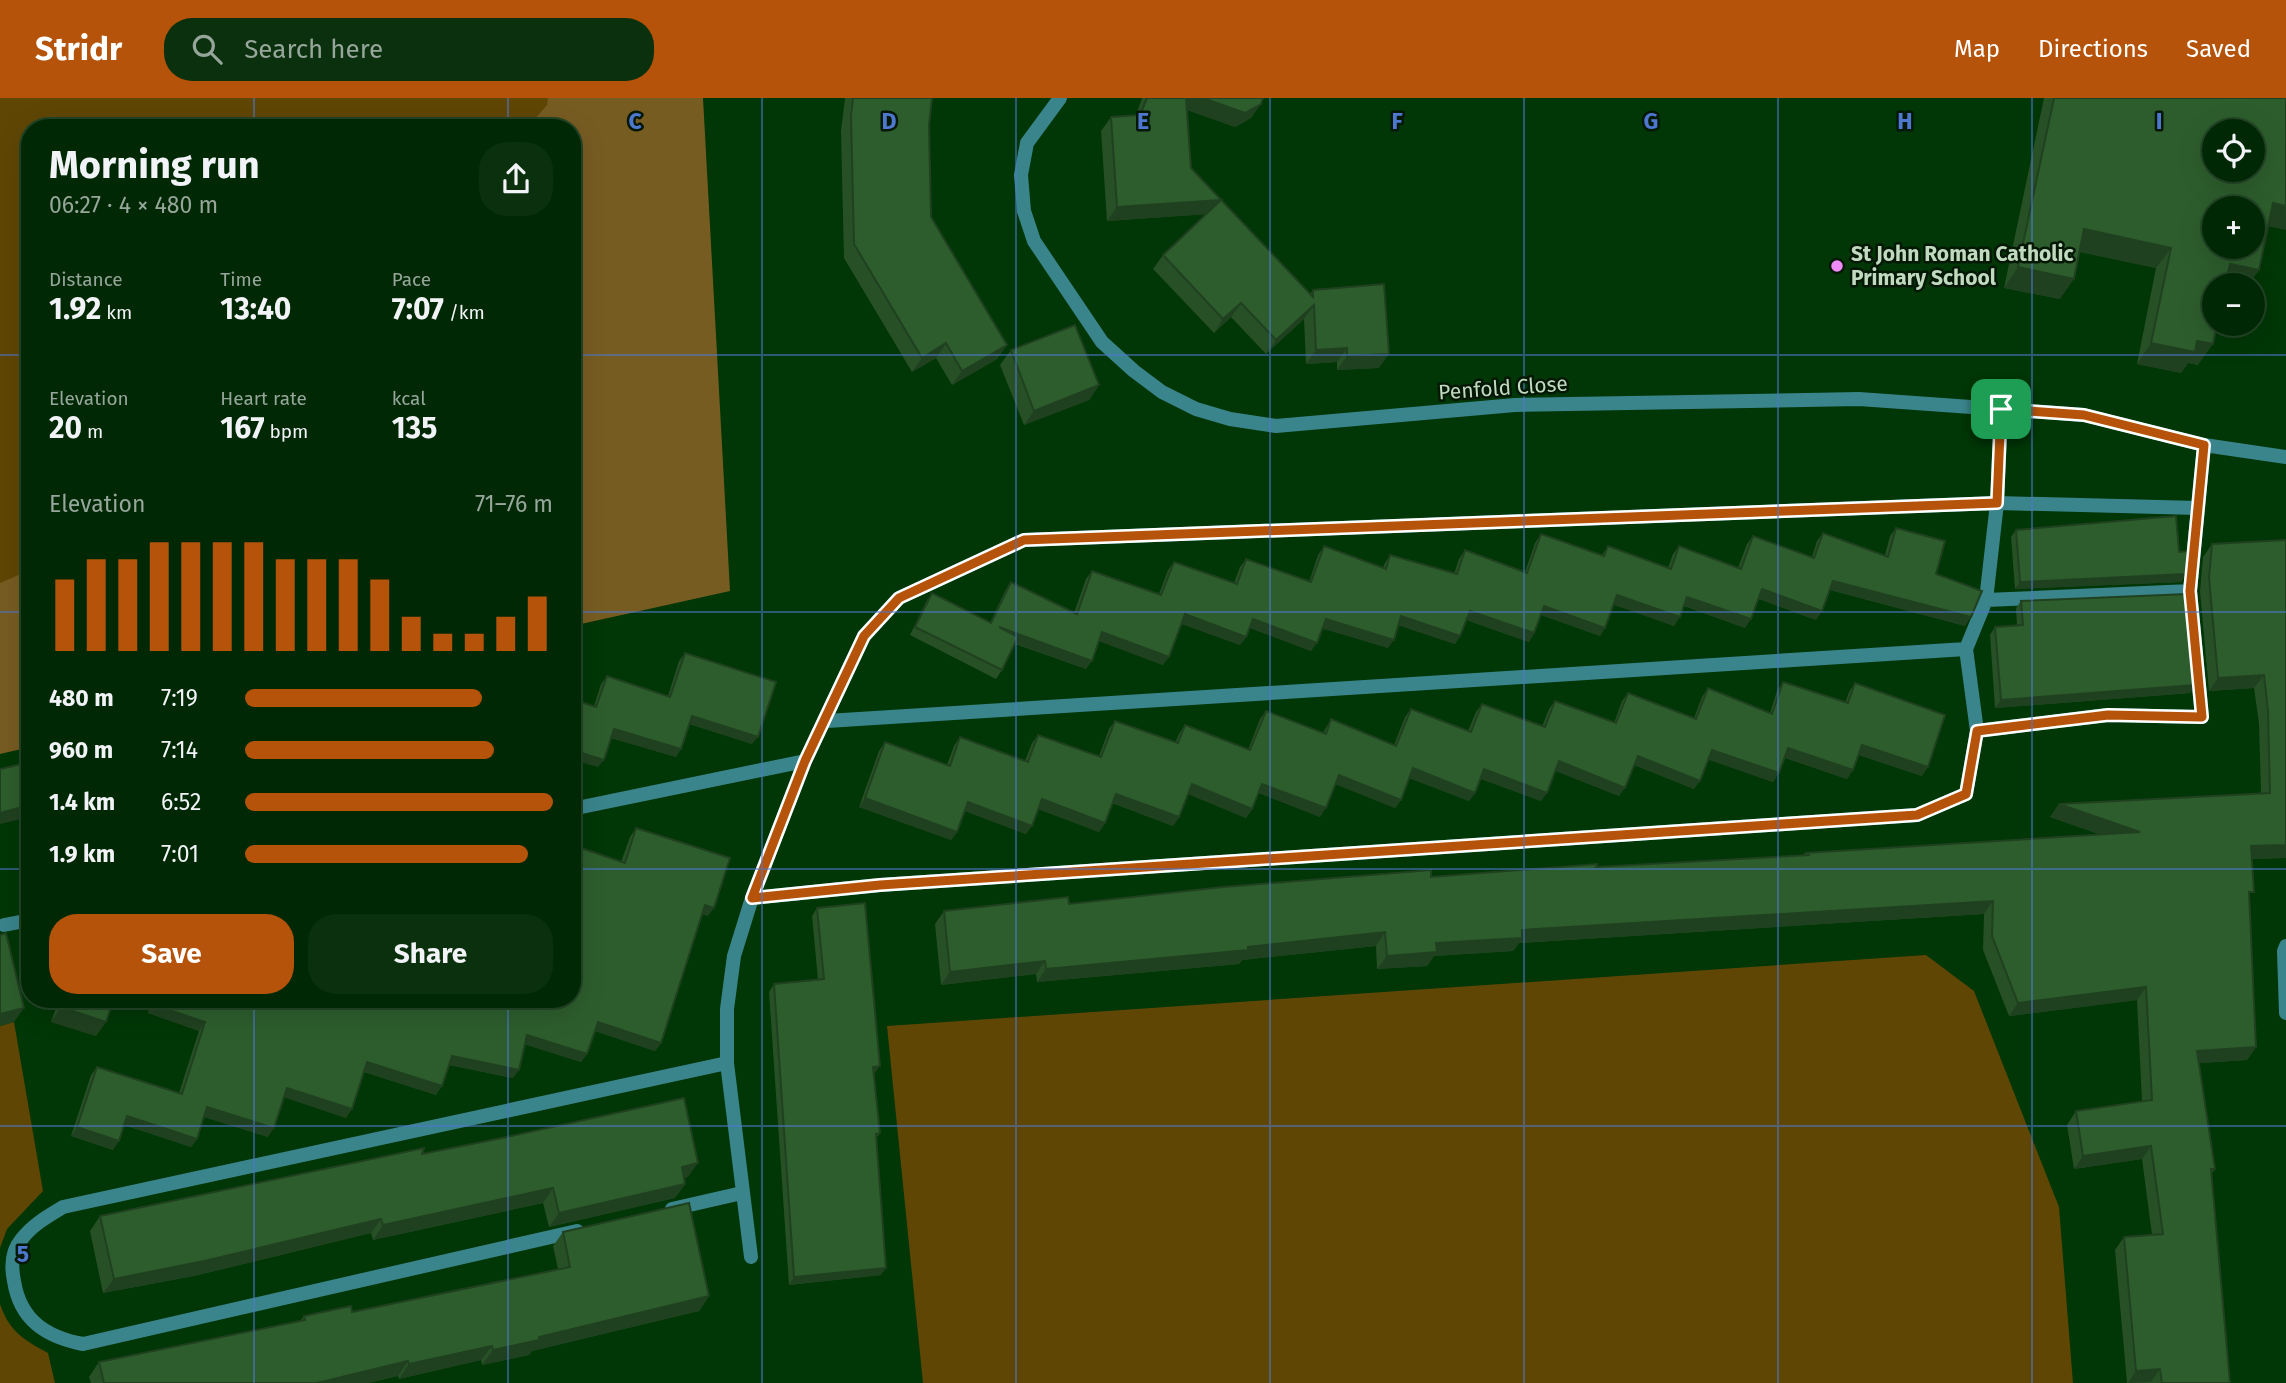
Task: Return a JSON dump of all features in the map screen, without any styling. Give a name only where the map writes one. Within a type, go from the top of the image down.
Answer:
[{"type":"street","name":"Penfold Close","points":[[1060,98],[1027,143],[1021,175],[1024,211],[1034,241],[1102,342],[1162,392],[1196,409],[1230,419],[1276,426],[1528,405],[1859,399],[2084,415],[2204,445],[2286,457]]},
{"type":"street","points":[[752,898],[894,884],[1917,815],[1966,794],[1977,731],[1966,649],[1986,600],[1997,503],[2001,409]]},
{"type":"street","points":[[1977,731],[2108,715],[2202,717],[2190,591],[2204,445]]},
{"type":"street","points":[[751,1257],[727,1063],[726,1009],[732,969],[752,898],[805,761],[827,721],[864,636],[899,598],[1024,540],[1997,503],[2198,508]]},
{"type":"street","points":[[1986,600],[2190,591]]},
{"type":"street","points":[[827,721],[1966,649]]},
{"type":"street","points":[[581,807],[805,761]]},
{"type":"street","points":[[4,925],[21,922]]},
{"type":"street","points":[[2286,946],[2286,1013]]},
{"type":"street","points":[[593,1227],[83,1343],[62,1340],[37,1327],[21,1309],[11,1263],[19,1241],[37,1223],[63,1207],[727,1063]]},
{"type":"street","points":[[661,1212],[742,1193]]},
{"type":"shaded area","points":[[0,98],[703,98],[581,126],[581,119],[21,119],[21,708],[0,714]]},
{"type":"shaded area","points":[[548,98],[703,98],[730,591],[581,624],[581,119],[535,119],[547,105]]},
{"type":"shaded area","points":[[21,574],[21,749],[0,754],[0,583]]},
{"type":"shaded area","points":[[1926,955],[1974,991],[2059,1207],[2073,1383],[923,1383],[887,1026]]},
{"type":"shaded area","points":[[14,1022],[43,1191],[7,1229],[0,1248],[0,1026]]},
{"type":"shaded area","points":[[0,1304],[18,1334],[48,1353],[55,1383],[0,1383]]},
{"type":"building","points":[[853,98],[932,98],[929,125],[931,217],[1007,345],[962,371],[946,343],[922,358],[854,244],[851,116]]},
{"type":"building","points":[[1147,98],[1186,98],[1191,168],[1313,297],[1313,290],[1384,284],[1389,354],[1347,356],[1347,348],[1316,350],[1314,305],[1276,340],[1241,303],[1223,319],[1163,255],[1221,200],[1117,207],[1111,117],[1140,115]]},
{"type":"building","points":[[1203,98],[1263,98],[1261,104],[1245,113]]},
{"type":"building","points":[[2054,98],[2286,98],[2286,206],[2273,203],[2265,241],[2265,196],[2202,196],[2202,259],[2261,259],[2259,270],[2230,264],[2228,273],[2202,273],[2202,336],[2215,336],[2213,344],[2197,341],[2195,352],[2151,343],[2171,248],[2084,229],[2074,279],[2018,267]]},
{"type":"building","points":[[1075,325],[1099,385],[1034,411],[1011,350]]},
{"type":"building","points":[[2176,516],[2179,552],[2189,551],[2186,574],[2020,582],[2016,530]]},
{"type":"building","points":[[1896,528],[1945,541],[1936,574],[1982,591],[1971,617],[1833,581],[1822,611],[1762,589],[1751,619],[1687,597],[1680,617],[1617,595],[1605,628],[1544,606],[1534,633],[1470,611],[1460,636],[1401,616],[1394,640],[1326,619],[1317,643],[1253,619],[1246,637],[1185,614],[1169,657],[1102,632],[1092,661],[999,627],[1018,637],[1002,670],[915,627],[932,593],[991,623],[1011,582],[1077,614],[1092,571],[1161,595],[1174,562],[1237,584],[1246,559],[1311,582],[1324,546],[1386,569],[1390,555],[1457,574],[1465,550],[1527,573],[1541,534],[1604,556],[1608,546],[1671,569],[1679,546],[1741,569],[1753,536],[1814,558],[1823,533],[1888,557]]},
{"type":"building","points":[[2286,540],[2286,845],[2251,846],[2254,892],[2249,892],[2256,1047],[2197,1051],[2215,1169],[2211,1169],[2230,1383],[2162,1383],[2160,1369],[2136,1371],[2124,1237],[2163,1234],[2151,1146],[2083,1156],[2076,1111],[2152,1100],[2146,987],[2018,1003],[1992,936],[1993,901],[1522,930],[1522,938],[1436,943],[1437,952],[1387,956],[1385,932],[1248,947],[1248,950],[1046,969],[1045,961],[950,972],[944,911],[1068,897],[1069,904],[1223,887],[1431,870],[1431,877],[1597,864],[1596,867],[1810,855],[1805,853],[2140,832],[2059,804],[2270,793],[2268,711],[2264,675],[2218,678],[2209,578],[2212,544]]},
{"type":"building","points":[[2187,594],[2195,685],[2001,700],[1995,627],[2023,625],[2021,601]]},
{"type":"building","points":[[685,653],[776,682],[758,737],[692,716],[681,749],[614,729],[604,760],[581,753],[581,702],[596,707],[607,676],[670,697]]},
{"type":"building","points":[[1783,682],[1848,703],[1855,683],[1945,715],[1928,767],[1862,745],[1853,770],[1788,748],[1779,773],[1712,750],[1700,781],[1638,756],[1625,788],[1559,761],[1547,793],[1484,769],[1475,793],[1413,768],[1401,800],[1339,775],[1326,808],[1262,784],[1252,809],[1192,784],[1179,817],[1116,794],[1105,823],[1042,799],[1032,826],[968,802],[957,832],[865,798],[885,742],[950,766],[960,737],[1028,762],[1038,735],[1101,757],[1115,721],[1178,743],[1185,725],[1250,750],[1266,711],[1326,734],[1331,719],[1396,746],[1411,709],[1471,732],[1482,704],[1545,727],[1555,701],[1616,723],[1628,693],[1696,719],[1708,688],[1772,714]]},
{"type":"building","points":[[21,764],[21,807],[0,813],[0,769]]},
{"type":"building","points":[[636,828],[730,858],[714,908],[705,905],[661,1043],[598,1022],[587,1054],[527,1035],[519,1070],[452,1056],[442,1086],[367,1062],[352,1109],[287,1088],[274,1128],[207,1107],[197,1139],[127,1116],[119,1141],[77,1127],[97,1067],[182,1094],[205,1022],[163,1008],[581,1008],[581,848],[625,863]]},
{"type":"building","points":[[865,903],[880,1066],[873,1067],[880,1133],[876,1134],[886,1268],[794,1277],[774,984],[824,979],[817,908]]},
{"type":"building","points":[[6,933],[21,996],[21,1008],[24,1008],[0,1014],[0,935]]},
{"type":"building","points":[[64,1008],[111,1008],[106,1022]]},
{"type":"building","points":[[684,1098],[698,1163],[682,1167],[685,1184],[559,1213],[553,1188],[383,1225],[381,1219],[204,1261],[114,1279],[100,1216],[424,1148],[422,1154],[507,1137]]},
{"type":"building","points":[[689,1203],[709,1296],[539,1337],[539,1340],[493,1350],[492,1346],[409,1364],[408,1361],[317,1383],[104,1383],[99,1362],[305,1320],[304,1316],[351,1306],[352,1312],[570,1267],[563,1232]]},
{"type":"place","name":"St John Roman Catholic Primary School","points":[[1837,266]]},
{"type":"route","points":[[2001,409],[2084,415],[2204,445],[2190,591],[2202,717],[2108,715],[1977,731],[1966,794],[1917,815],[880,885],[752,898],[805,761],[827,721],[864,636],[899,598],[1024,540],[1997,503],[2001,409]]}]
